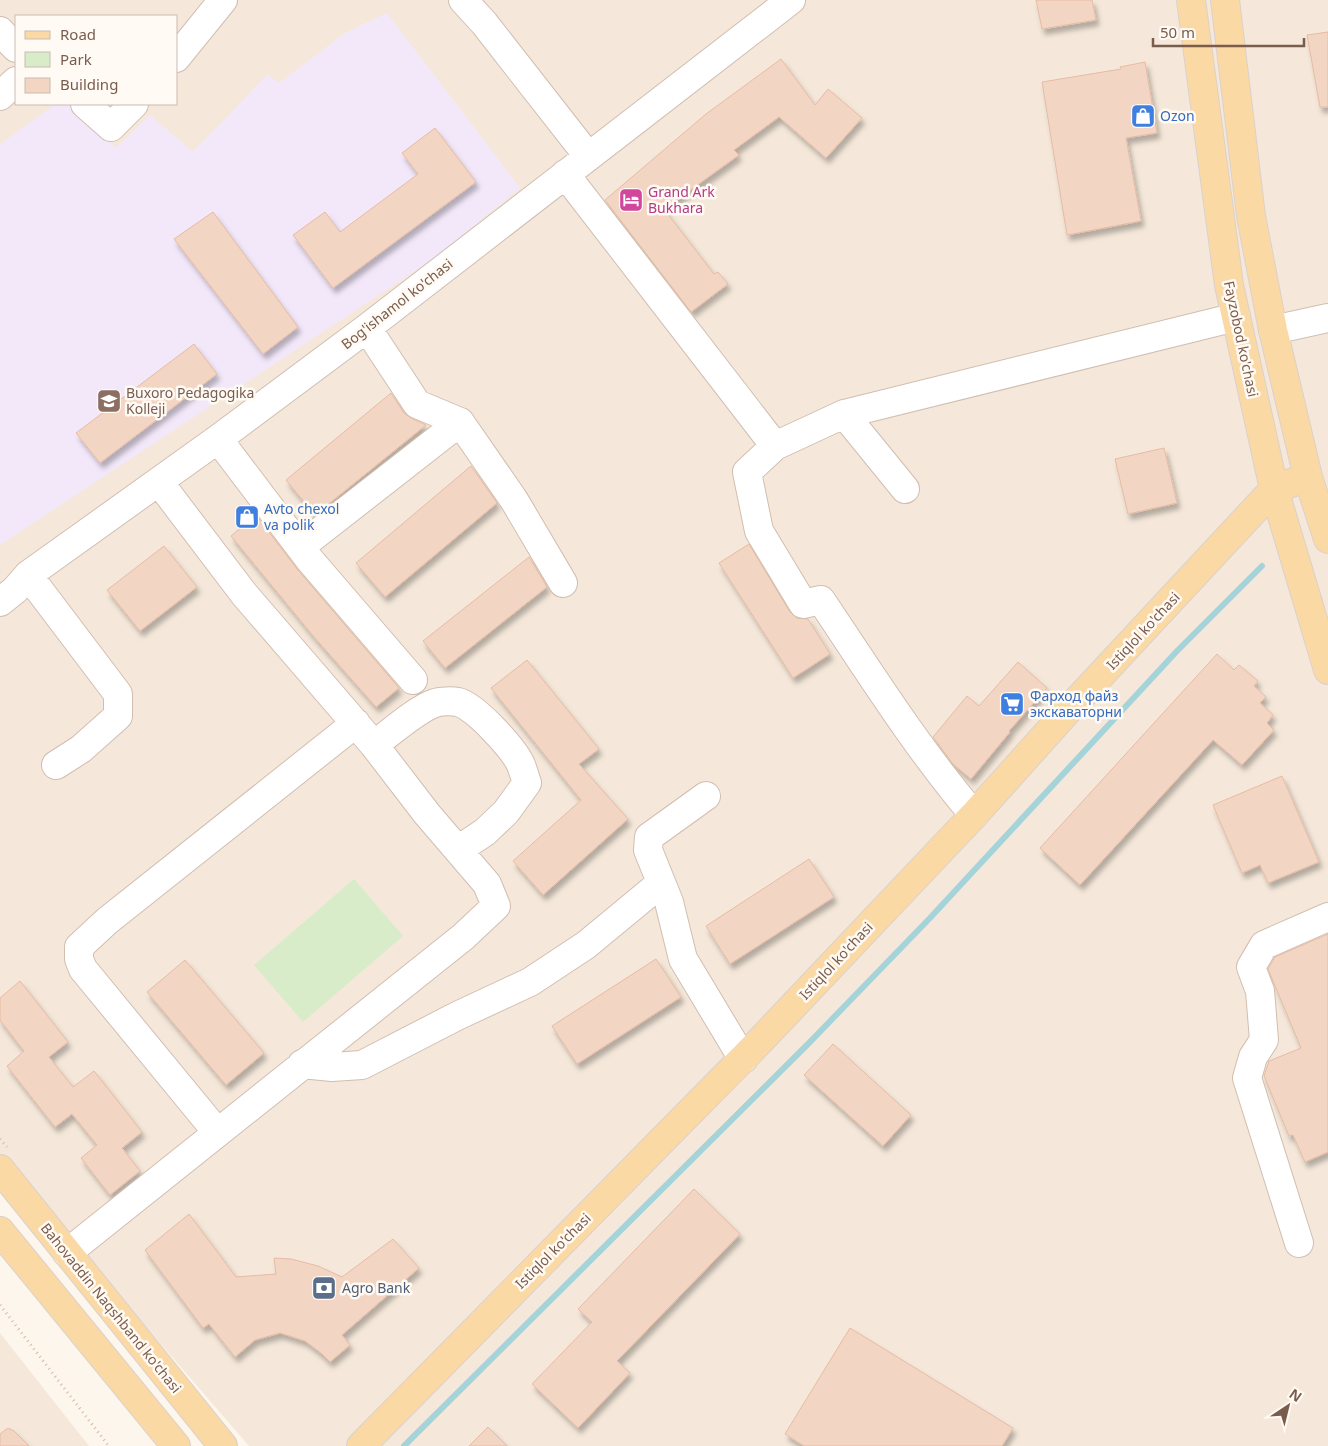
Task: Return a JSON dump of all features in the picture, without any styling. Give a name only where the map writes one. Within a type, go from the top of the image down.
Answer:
[{"type":"main road","name":"Fayzobod ko'chasi","points":[[1191,0],[1229,285],[1274,489],[1328,670]]},
{"type":"main road","points":[[1225,0],[1251,216],[1273,330],[1308,477],[1328,538]]},
{"type":"main road","name":"Istiqlol ko'chasi","points":[[361,1446],[743,1059],[974,815],[1274,489],[1308,477]]},
{"type":"main road","name":"Bahovaddin Naqshband ko'chasi","points":[[0,1169],[223,1446]]},
{"type":"main road","points":[[0,1231],[173,1444]]},
{"type":"street","points":[[178,56],[223,0]]},
{"type":"street","points":[[463,0],[484,23],[588,156]]},
{"type":"street","name":"Bog'ishamol ko'chasi","points":[[11,584],[159,482],[367,328],[721,55],[786,1]]},
{"type":"street","points":[[0,31],[15,47]]},
{"type":"street","points":[[0,96],[15,82]]},
{"type":"street","points":[[85,105],[111,127],[133,105]]},
{"type":"street","points":[[565,174],[775,446]]},
{"type":"street","points":[[974,815],[944,780],[821,600],[803,604],[759,531],[747,472],[775,446],[844,414],[1236,317]]},
{"type":"street","points":[[1273,330],[1328,318]]},
{"type":"street","points":[[367,328],[417,404],[460,422],[514,500],[563,583]]},
{"type":"street","points":[[844,414],[905,489]]},
{"type":"street","points":[[300,547],[460,422]]},
{"type":"street","points":[[218,439],[300,547],[413,680]]},
{"type":"street","points":[[67,1253],[463,937],[496,906],[487,884],[427,814],[356,723],[244,594],[159,482]]},
{"type":"street","points":[[11,584],[85,648],[118,694],[118,716],[81,750],[56,765]]},
{"type":"street","points":[[374,745],[416,714],[436,703],[459,702],[476,713],[504,741],[520,763],[527,783],[506,812],[485,832],[458,850]]},
{"type":"street","points":[[217,1132],[83,969],[79,959],[79,947],[107,921],[356,723]]},
{"type":"street","points":[[706,796],[649,837],[648,850],[669,902],[683,959],[743,1059]]},
{"type":"street","points":[[302,1064],[332,1067],[362,1064],[530,982],[586,945],[661,883]]},
{"type":"street","points":[[1299,1243],[1247,1078],[1253,1057],[1264,1040],[1260,991],[1251,967],[1264,945],[1328,917]]},
{"type":"path","points":[[0,1305],[107,1446]]},
{"type":"shaded area","points":[[0,0],[1328,0],[1328,1446],[249,1446],[0,1158]]},
{"type":"shaded area","name":"Buxoro Pedagogika Kolleji","points":[[387,13],[520,188],[436,257],[0,545],[0,144],[55,105],[74,105],[116,148],[150,115],[193,152],[267,75],[279,83],[345,33]]},
{"type":"shaded area","points":[[0,1333],[89,1446],[0,1446]]},
{"type":"green space","points":[[354,879],[403,936],[303,1022],[254,965]]},
{"type":"building","points":[[1036,0],[1092,0],[1096,20],[1042,29]]},
{"type":"building","points":[[1328,32],[1328,107],[1320,107],[1307,35]]},
{"type":"building","points":[[781,59],[815,105],[828,89],[862,118],[826,158],[779,117],[734,150],[739,155],[664,209],[714,274],[718,272],[728,284],[691,312],[605,200],[706,114]]},
{"type":"building","points":[[1145,62],[1157,133],[1126,138],[1141,221],[1067,235],[1042,82],[1121,69],[1120,67]]},
{"type":"building","points":[[435,128],[476,182],[333,288],[293,235],[325,212],[340,232],[418,174],[402,153]]},
{"type":"building","points":[[213,212],[298,327],[263,354],[174,239]]},
{"type":"building","points":[[194,344],[217,374],[100,463],[76,433]]},
{"type":"building","points":[[391,393],[404,413],[426,425],[315,515],[286,480]]},
{"type":"building","points":[[1164,448],[1177,503],[1128,514],[1115,459]]},
{"type":"building","points":[[471,466],[497,503],[385,597],[356,563]]},
{"type":"building","points":[[256,515],[297,569],[399,688],[376,707],[314,637],[231,536]]},
{"type":"building","points":[[749,544],[790,612],[797,618],[808,619],[830,654],[793,678],[719,563]]},
{"type":"building","points":[[164,546],[197,587],[140,631],[107,590]]},
{"type":"building","points":[[529,557],[547,587],[445,668],[423,641]]},
{"type":"building","points":[[1217,654],[1234,670],[1239,665],[1258,681],[1254,686],[1266,697],[1260,703],[1273,715],[1267,723],[1274,730],[1242,765],[1213,740],[1080,885],[1040,848]]},
{"type":"building","points":[[527,660],[599,749],[579,764],[628,819],[543,895],[513,861],[581,800],[491,688]]},
{"type":"building","points":[[1018,662],[1047,688],[1009,731],[971,779],[953,764],[933,737],[967,696],[979,706]]},
{"type":"building","points":[[1282,776],[1319,862],[1268,883],[1260,865],[1242,873],[1213,805]]},
{"type":"building","points":[[809,859],[834,897],[730,964],[706,926]]},
{"type":"building","points":[[1328,934],[1328,1152],[1305,1162],[1293,1135],[1289,1136],[1264,1076],[1269,1061],[1301,1048],[1268,969],[1275,957]]},
{"type":"building","points":[[656,959],[681,997],[577,1064],[552,1026]]},
{"type":"building","points":[[185,960],[264,1053],[226,1085],[147,992]]},
{"type":"building","points":[[20,981],[68,1042],[49,1057],[73,1087],[94,1071],[142,1132],[122,1148],[140,1171],[110,1195],[81,1158],[97,1145],[72,1114],[55,1127],[7,1066],[24,1051],[0,1020],[0,998]]},
{"type":"building","points":[[833,1044],[911,1115],[883,1146],[804,1075]]},
{"type":"building","points":[[694,1189],[740,1234],[617,1361],[630,1373],[578,1428],[532,1384],[592,1322],[578,1309]]},
{"type":"building","name":"Agro Bank","points":[[189,1214],[236,1277],[276,1274],[274,1258],[291,1259],[318,1266],[342,1277],[393,1239],[419,1268],[342,1335],[350,1345],[330,1362],[305,1341],[280,1333],[255,1340],[235,1357],[209,1324],[203,1328],[145,1250]]},
{"type":"building","points":[[850,1328],[1013,1428],[1002,1446],[804,1446],[785,1434]]},
{"type":"building","points":[[488,1427],[507,1446],[469,1446]]},
{"type":"building","points":[[8,1428],[14,1431],[29,1446],[0,1446],[0,1434]]},
{"type":"waterway","points":[[404,1446],[808,1044],[930,918],[1177,651],[1262,566]]},
{"type":"place","name":"Ozon","points":[[1143,116]]},
{"type":"place","name":"Grand Ark Bukhara","points":[[631,200]]},
{"type":"place","name":"Buxoro Pedagogika Kolleji","points":[[109,401]]},
{"type":"place","name":"Avto chexol va polik","points":[[247,517]]},
{"type":"place","name":"Фарход файз экскаваторни","points":[[1012,704]]},
{"type":"place","name":"Agro Bank","points":[[324,1288]]}]
